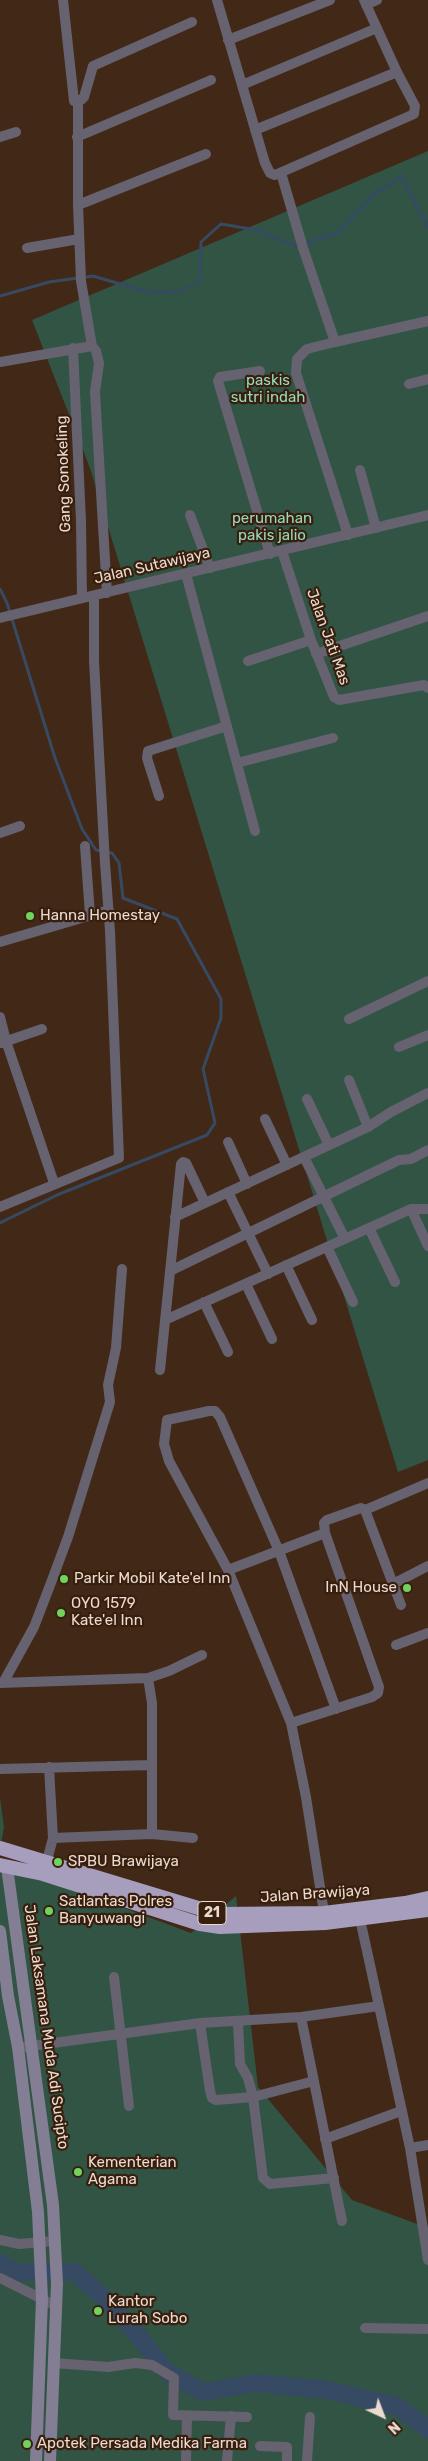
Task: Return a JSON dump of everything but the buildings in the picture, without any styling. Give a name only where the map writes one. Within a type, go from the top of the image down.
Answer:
[{"type":"highway","name":"Jalan Brawijaya","points":[[1,1844],[44,1869]]},
{"type":"highway","name":"21","points":[[1,1844],[4,1866]]},
{"type":"highway","name":"Jalan Brawijaya","points":[[4,1866],[44,1869],[218,1914],[360,1919],[428,1910]]},
{"type":"highway","name":"Jalan Brawijaya","points":[[324,1918],[405,1904],[428,1898]]},
{"type":"main road","name":"Jalan Laksamana Muda Adi Sucipto","points":[[4,1866],[33,2046],[53,2205],[57,2284],[50,2461]]},
{"type":"main road","name":"Jalan Laksamana Muda Adi Sucipto","points":[[0,1931],[4,1996],[18,2047],[38,2212],[42,2299],[36,2461]]},
{"type":"street","points":[[63,0],[68,32],[74,101],[83,99],[93,66],[192,22]]},
{"type":"street","points":[[217,0],[264,164],[270,173],[275,175],[414,114],[415,106],[365,2],[377,0]]},
{"type":"street","points":[[228,40],[330,0]]},
{"type":"street","points":[[242,85],[377,28]]},
{"type":"street","points":[[255,130],[397,72]]},
{"type":"street","points":[[77,137],[210,80]]},
{"type":"street","points":[[78,101],[78,204],[81,280],[92,346],[99,357],[95,392],[107,593]]},
{"type":"street","points":[[0,137],[16,132]]},
{"type":"street","points":[[78,204],[206,154]]},
{"type":"street","points":[[281,173],[335,342]]},
{"type":"street","points":[[27,248],[79,239]]},
{"type":"street","points":[[348,535],[296,373],[297,359],[307,349],[428,321]]},
{"type":"street","points":[[0,362],[92,346]]},
{"type":"street","name":"Gang Sonokeling","points":[[73,348],[81,521],[82,598]]},
{"type":"street","points":[[260,371],[220,377],[218,381],[270,554]]},
{"type":"street","points":[[409,384],[428,379]]},
{"type":"street","points":[[360,470],[376,528]]},
{"type":"street","points":[[190,515],[210,568]]},
{"type":"street","name":"Jalan Sutawijaya","points":[[1,618],[428,515]]},
{"type":"street","name":"Jalan Jati Mas","points":[[282,551],[310,640],[336,699],[368,696],[424,685],[428,688]]},
{"type":"street","points":[[186,574],[255,830]]},
{"type":"street","points":[[0,1207],[119,1158],[109,910],[104,863],[94,661],[94,596]]},
{"type":"street","points":[[316,654],[428,616]]},
{"type":"street","points":[[248,661],[310,640]]},
{"type":"street","points":[[159,796],[146,758],[148,751],[227,726]]},
{"type":"street","points":[[238,763],[332,738]]},
{"type":"street","points":[[0,833],[20,826]]},
{"type":"street","points":[[85,846],[90,915]]},
{"type":"street","points":[[0,942],[109,910]]},
{"type":"street","points":[[349,1019],[428,980]]},
{"type":"street","points":[[0,1017],[3,1042],[54,1184]]},
{"type":"street","points":[[3,1042],[42,1029]]},
{"type":"street","points":[[399,1048],[428,1035]]},
{"type":"street","points":[[349,1080],[368,1127]]},
{"type":"street","points":[[175,1217],[368,1127],[391,1112],[428,1093]]},
{"type":"street","points":[[306,1099],[329,1145]]},
{"type":"street","points":[[266,1118],[288,1165]]},
{"type":"street","points":[[228,1142],[247,1184]]},
{"type":"street","points":[[170,1271],[399,1160],[411,1159],[428,1150]]},
{"type":"street","points":[[304,1157],[345,1239]]},
{"type":"street","points":[[160,1370],[175,1217],[181,1164],[183,1162],[186,1163],[205,1203]]},
{"type":"street","points":[[228,1192],[268,1274]]},
{"type":"street","points":[[165,1320],[411,1209],[428,1210]]},
{"type":"street","points":[[411,1209],[428,1246]]},
{"type":"street","points":[[369,1228],[395,1282]]},
{"type":"street","points":[[328,1247],[353,1302]]},
{"type":"street","points":[[286,1265],[312,1320]]},
{"type":"street","points":[[1,1683],[34,1627],[65,1546],[110,1402],[109,1390],[116,1348],[122,1269]]},
{"type":"street","points":[[246,1284],[272,1339]]},
{"type":"street","points":[[204,1302],[228,1352]]},
{"type":"street","points":[[324,1918],[306,1797],[291,1723],[228,1570],[166,1451],[165,1426],[167,1420],[209,1411],[215,1411],[220,1417],[279,1551],[336,1709]]},
{"type":"street","points":[[291,1723],[372,1697],[378,1693],[379,1687],[325,1533],[324,1523],[327,1520],[361,1508],[365,1510],[428,1483]]},
{"type":"street","points":[[365,1510],[401,1605]]},
{"type":"street","points":[[228,1570],[325,1533]]},
{"type":"street","points":[[393,1584],[428,1566]]},
{"type":"street","points":[[396,1645],[428,1633]]},
{"type":"street","points":[[1,1683],[148,1678],[168,1672],[202,1655]]},
{"type":"street","points":[[148,1678],[152,1703],[152,1834]]},
{"type":"street","points":[[0,1770],[151,1765]]},
{"type":"street","points":[[44,1869],[53,1838],[50,1767]]},
{"type":"street","points":[[53,1838],[152,1834],[193,1838]]},
{"type":"street","points":[[360,1919],[425,2217],[428,2260]]},
{"type":"street","points":[[114,1977],[129,2106]]},
{"type":"street","points":[[18,2047],[200,2023],[301,2018],[378,2006]]},
{"type":"street","points":[[301,2018],[342,2221]]},
{"type":"street","points":[[238,2022],[240,2064],[248,2078],[253,2097],[262,2173],[266,2182],[270,2184],[334,2178]]},
{"type":"street","points":[[200,2023],[212,2098],[220,2100],[253,2097],[314,2081]]},
{"type":"street","points":[[325,2139],[401,2111]]},
{"type":"street","points":[[410,2148],[428,2145]]},
{"type":"street","points":[[0,2240],[40,2248],[55,2243]]},
{"type":"street","points":[[0,2278],[56,2306]]},
{"type":"street","points":[[366,2328],[428,2330]]},
{"type":"street","points":[[54,2363],[108,2367],[134,2363],[152,2365],[172,2376],[175,2381],[172,2414],[247,2417]]},
{"type":"street","points":[[186,2461],[187,2416]]},
{"type":"street","points":[[227,2461],[231,2416]]},
{"type":"street","points":[[307,2461],[310,2416]]},
{"type":"street","points":[[260,2446],[287,2447],[287,2461]]},
{"type":"green space","name":"perumahan pakis jalio","points":[[428,151],[428,1460],[398,1472],[90,468],[32,320]]},
{"type":"green space","points":[[0,1798],[4,1827],[0,1849]]},
{"type":"green space","points":[[0,1868],[20,1869],[191,1933],[236,1896],[258,2087],[352,2200],[428,2228],[428,2461],[0,2461]]},
{"type":"waterway","points":[[0,296],[49,282],[93,276],[144,291],[177,293],[200,281],[201,242],[221,224],[256,230],[296,246],[338,233],[371,197],[401,176],[428,227]]},
{"type":"waterway","points":[[0,589],[7,603],[55,758],[82,829],[96,850],[112,853],[119,863],[123,898],[177,919],[221,999],[221,1018],[203,1069],[215,1123],[207,1135],[57,1195],[0,1223]]},
{"type":"waterway","points":[[0,2263],[15,2272],[75,2272],[100,2294],[137,2334],[168,2373],[203,2392],[256,2383],[327,2390],[397,2406],[428,2429]]},
{"type":"place","name":"Hanna Homestay","points":[[30,916]]},
{"type":"place","name":"Parkir Mobil Kate'el Inn","points":[[64,1579]]},
{"type":"place","name":"InN House","points":[[407,1588]]},
{"type":"place","name":"OYO 1579 Kate'el Inn","points":[[61,1613]]},
{"type":"place","name":"SPBU Brawijaya","points":[[58,1862]]},
{"type":"place","name":"Satlantas Polres Banyuwangi","points":[[49,1911]]},
{"type":"place","name":"Kementerian Agama","points":[[78,2172]]},
{"type":"place","name":"Kantor Lurah Sobo","points":[[98,2311]]},
{"type":"place","name":"Apotek Persada Medika Farma","points":[[27,2444]]},
{"type":"park label","name":"paskis sutri indah","points":[[268,390]]}]
